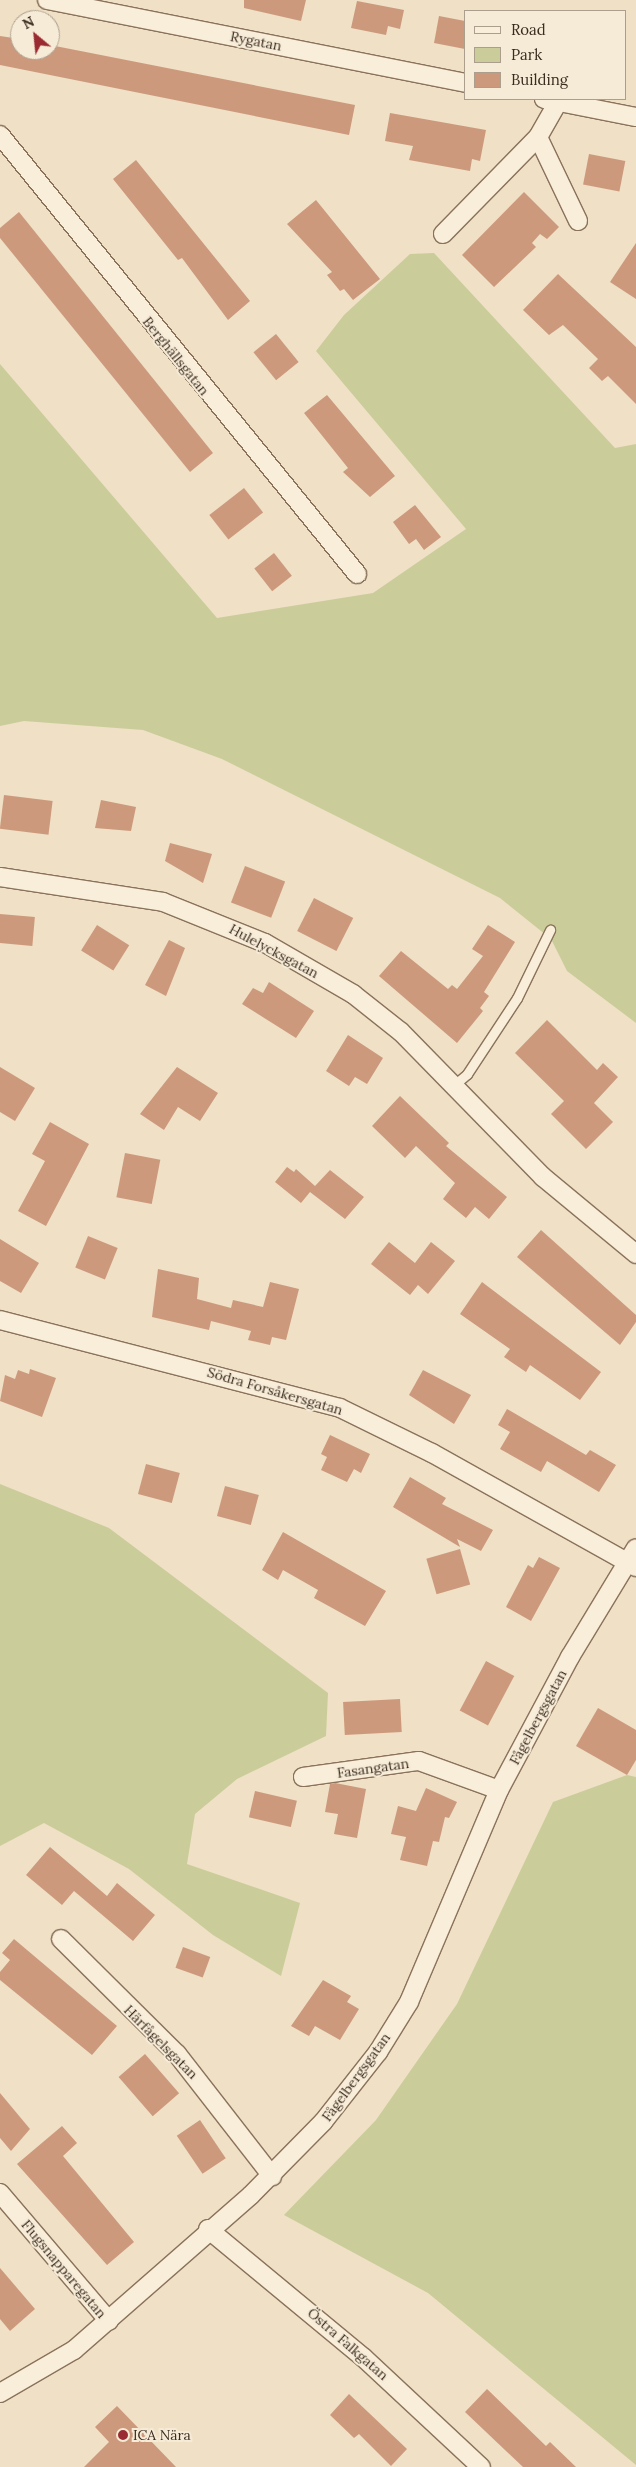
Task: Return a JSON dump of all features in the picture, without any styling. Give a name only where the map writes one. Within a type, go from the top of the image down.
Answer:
[{"type":"street","name":"Rygatan","points":[[47,0],[464,83]]},
{"type":"street","points":[[443,234],[538,137],[551,100],[636,117]]},
{"type":"street","name":"Berghällsgatan","points":[[0,135],[357,574]]},
{"type":"street","points":[[538,137],[578,221]]},
{"type":"street","name":"Hulelycksgatan","points":[[0,877],[163,902],[232,927],[353,994],[402,1032],[543,1177],[636,1254]]},
{"type":"street","name":"Södra Forsåkersgatan","points":[[0,1320],[340,1408],[432,1452],[633,1559]]},
{"type":"street","name":"Fågelbergsgatan","points":[[0,2393],[74,2350],[109,2321],[208,2229],[272,2176],[323,2122],[378,2052],[409,2002],[499,1790],[633,1559]]},
{"type":"street","name":"Fasangatan","points":[[303,1777],[419,1761],[499,1790]]},
{"type":"street","name":"Härfågelsgatan","points":[[61,1939],[177,2054],[272,2176]]},
{"type":"street","name":"Flugsnapparegatan","points":[[0,2193],[109,2321]]},
{"type":"street","name":"Östra Falkgatan","points":[[208,2229],[364,2358],[481,2467]]},
{"type":"lane","points":[[454,1085],[467,1074],[517,998],[550,930]]},
{"type":"green space","points":[[434,253],[615,448],[636,444],[636,1023],[567,971],[551,939],[500,898],[222,759],[143,730],[24,721],[0,726],[0,364],[217,618],[373,593],[466,529],[316,351],[344,315],[410,254]]},
{"type":"green space","points":[[0,1484],[109,1528],[328,1693],[326,1736],[237,1779],[195,1814],[187,1864],[300,1903],[281,1976],[213,1935],[129,1869],[44,1823],[0,1846]]},
{"type":"green space","points":[[627,1775],[636,1777],[636,2465],[428,2293],[284,2215],[376,2120],[457,2004],[553,1802]]},
{"type":"building","points":[[244,0],[306,0],[301,21],[244,8]]},
{"type":"building","points":[[357,1],[404,10],[400,29],[388,26],[386,35],[351,28]]},
{"type":"building","points":[[439,16],[464,21],[464,49],[434,43]]},
{"type":"building","points":[[0,36],[10,38],[10,60],[60,60],[60,47],[355,105],[349,135],[0,65]]},
{"type":"building","points":[[390,113],[486,130],[480,161],[472,159],[470,171],[409,160],[413,146],[385,141]]},
{"type":"building","points":[[589,154],[625,161],[619,191],[583,184]]},
{"type":"building","points":[[136,160],[250,301],[228,320],[182,258],[178,260],[113,179]]},
{"type":"building","points":[[524,192],[559,227],[547,239],[540,234],[532,243],[536,247],[494,287],[462,255]]},
{"type":"building","points":[[316,200],[380,279],[353,300],[344,289],[340,291],[327,275],[332,272],[287,224]]},
{"type":"building","points":[[19,212],[213,453],[190,472],[0,238],[0,228]]},
{"type":"building","points":[[636,243],[636,299],[610,282]]},
{"type":"building","points":[[558,274],[636,347],[636,404],[608,376],[602,381],[589,368],[598,359],[563,325],[549,335],[523,310]]},
{"type":"building","points":[[276,334],[299,362],[276,380],[253,352]]},
{"type":"building","points":[[327,395],[395,476],[370,497],[343,472],[348,468],[304,413]]},
{"type":"building","points":[[244,488],[263,512],[228,540],[209,515]]},
{"type":"building","points":[[415,505],[441,537],[424,550],[416,539],[409,544],[393,522]]},
{"type":"building","points":[[274,553],[292,576],[272,591],[254,568]]},
{"type":"building","points":[[4,795],[53,801],[48,835],[0,829]]},
{"type":"building","points":[[101,800],[136,807],[131,831],[95,828]]},
{"type":"building","points":[[170,843],[212,854],[203,883],[165,861]]},
{"type":"building","points":[[245,866],[285,881],[271,918],[231,902]]},
{"type":"building","points":[[314,898],[353,918],[336,951],[297,931]]},
{"type":"building","points":[[0,914],[35,917],[32,946],[0,943]]},
{"type":"building","points":[[97,925],[129,945],[113,971],[81,950]]},
{"type":"building","points":[[488,925],[515,942],[484,992],[489,996],[480,1008],[483,1011],[457,1043],[379,976],[401,951],[448,989],[452,985],[457,989],[483,956],[472,949]]},
{"type":"building","points":[[169,940],[185,948],[166,996],[145,985]]},
{"type":"building","points":[[269,982],[314,1011],[296,1038],[242,1004],[253,988],[263,993]]},
{"type":"building","points":[[547,1020],[597,1070],[603,1063],[618,1077],[594,1103],[613,1122],[586,1149],[551,1114],[564,1101],[515,1053]]},
{"type":"building","points":[[348,1035],[383,1058],[367,1084],[355,1077],[349,1086],[326,1071]]},
{"type":"building","points":[[0,1067],[35,1088],[15,1121],[0,1112]]},
{"type":"building","points":[[177,1067],[218,1093],[200,1121],[178,1107],[164,1130],[140,1114]]},
{"type":"building","points":[[400,1096],[449,1143],[446,1146],[507,1197],[489,1219],[475,1207],[466,1218],[443,1199],[455,1183],[416,1146],[405,1158],[372,1126]]},
{"type":"building","points":[[50,1122],[89,1144],[46,1226],[18,1211],[45,1161],[32,1154]]},
{"type":"building","points":[[125,1153],[160,1160],[152,1204],[116,1197]]},
{"type":"building","points":[[287,1167],[294,1172],[296,1169],[315,1186],[330,1170],[364,1197],[345,1219],[310,1192],[301,1203],[275,1182]]},
{"type":"building","points":[[541,1230],[636,1315],[636,1322],[620,1345],[517,1257]]},
{"type":"building","points":[[88,1236],[118,1248],[105,1280],[75,1268]]},
{"type":"building","points":[[0,1239],[39,1263],[21,1293],[0,1281]]},
{"type":"building","points":[[389,1242],[415,1263],[431,1242],[455,1261],[428,1294],[418,1285],[410,1295],[371,1264]]},
{"type":"building","points":[[158,1269],[199,1278],[197,1299],[231,1308],[233,1300],[263,1307],[270,1282],[299,1289],[286,1340],[272,1337],[270,1345],[248,1340],[251,1331],[211,1321],[209,1330],[152,1317]]},
{"type":"building","points":[[482,1282],[601,1372],[580,1400],[530,1365],[526,1372],[504,1357],[510,1349],[460,1314]]},
{"type":"building","points":[[30,1369],[56,1378],[42,1417],[0,1401],[5,1375],[15,1379],[18,1370],[29,1374]]},
{"type":"building","points":[[423,1370],[471,1395],[454,1424],[409,1395]]},
{"type":"building","points":[[507,1409],[586,1455],[590,1450],[616,1465],[599,1492],[547,1461],[541,1472],[500,1449],[510,1432],[498,1425]]},
{"type":"building","points":[[330,1435],[370,1454],[361,1473],[354,1469],[347,1482],[321,1470],[327,1457],[321,1454]]},
{"type":"building","points":[[146,1464],[180,1473],[172,1503],[138,1494]]},
{"type":"building","points":[[410,1477],[446,1498],[442,1504],[493,1530],[481,1551],[457,1539],[460,1547],[393,1507]]},
{"type":"building","points":[[225,1486],[259,1495],[251,1525],[217,1516]]},
{"type":"building","points":[[283,1532],[386,1591],[365,1626],[314,1598],[318,1590],[283,1570],[278,1580],[262,1570]]},
{"type":"building","points":[[460,1549],[470,1585],[437,1594],[426,1559]]},
{"type":"building","points":[[539,1557],[560,1568],[531,1621],[506,1607],[528,1565],[533,1568]]},
{"type":"building","points":[[486,1661],[514,1676],[488,1725],[460,1710]]},
{"type":"building","points":[[400,1699],[402,1732],[345,1735],[343,1702]]},
{"type":"building","points":[[598,1708],[636,1730],[636,1760],[627,1775],[576,1746]]},
{"type":"building","points":[[335,1783],[366,1789],[357,1838],[334,1834],[338,1814],[325,1812],[330,1784]]},
{"type":"building","points":[[426,1788],[457,1802],[449,1818],[445,1817],[439,1842],[433,1841],[427,1866],[400,1860],[406,1837],[391,1834],[398,1806],[416,1811]]},
{"type":"building","points":[[255,1791],[297,1801],[291,1827],[249,1817]]},
{"type":"building","points":[[50,1847],[107,1896],[117,1883],[155,1915],[133,1941],[74,1891],[62,1905],[26,1875]]},
{"type":"building","points":[[14,1939],[117,2026],[92,2055],[0,1980],[0,1972],[10,1960],[2,1953]]},
{"type":"building","points":[[183,1947],[210,1957],[203,1978],[175,1968]]},
{"type":"building","points":[[323,1980],[351,1996],[347,2002],[359,2009],[340,2040],[315,2026],[309,2036],[291,2026]]},
{"type":"building","points":[[145,2054],[179,2093],[153,2116],[119,2077]]},
{"type":"building","points":[[0,2093],[30,2129],[11,2151],[0,2138]]},
{"type":"building","points":[[200,2120],[226,2158],[203,2174],[177,2136]]},
{"type":"building","points":[[62,2126],[77,2143],[63,2156],[134,2242],[107,2265],[17,2164]]},
{"type":"building","points":[[0,2268],[35,2309],[10,2331],[0,2319]]},
{"type":"building","points":[[487,2389],[546,2446],[550,2442],[576,2467],[523,2467],[465,2412]]},
{"type":"building","points":[[349,2394],[407,2449],[391,2466],[359,2434],[354,2438],[330,2415]]},
{"type":"building","name":"ICA Nära","points":[[117,2406],[176,2467],[84,2467],[109,2442],[95,2427]]},
{"type":"place","name":"ICA Nära","points":[[123,2435]]}]
